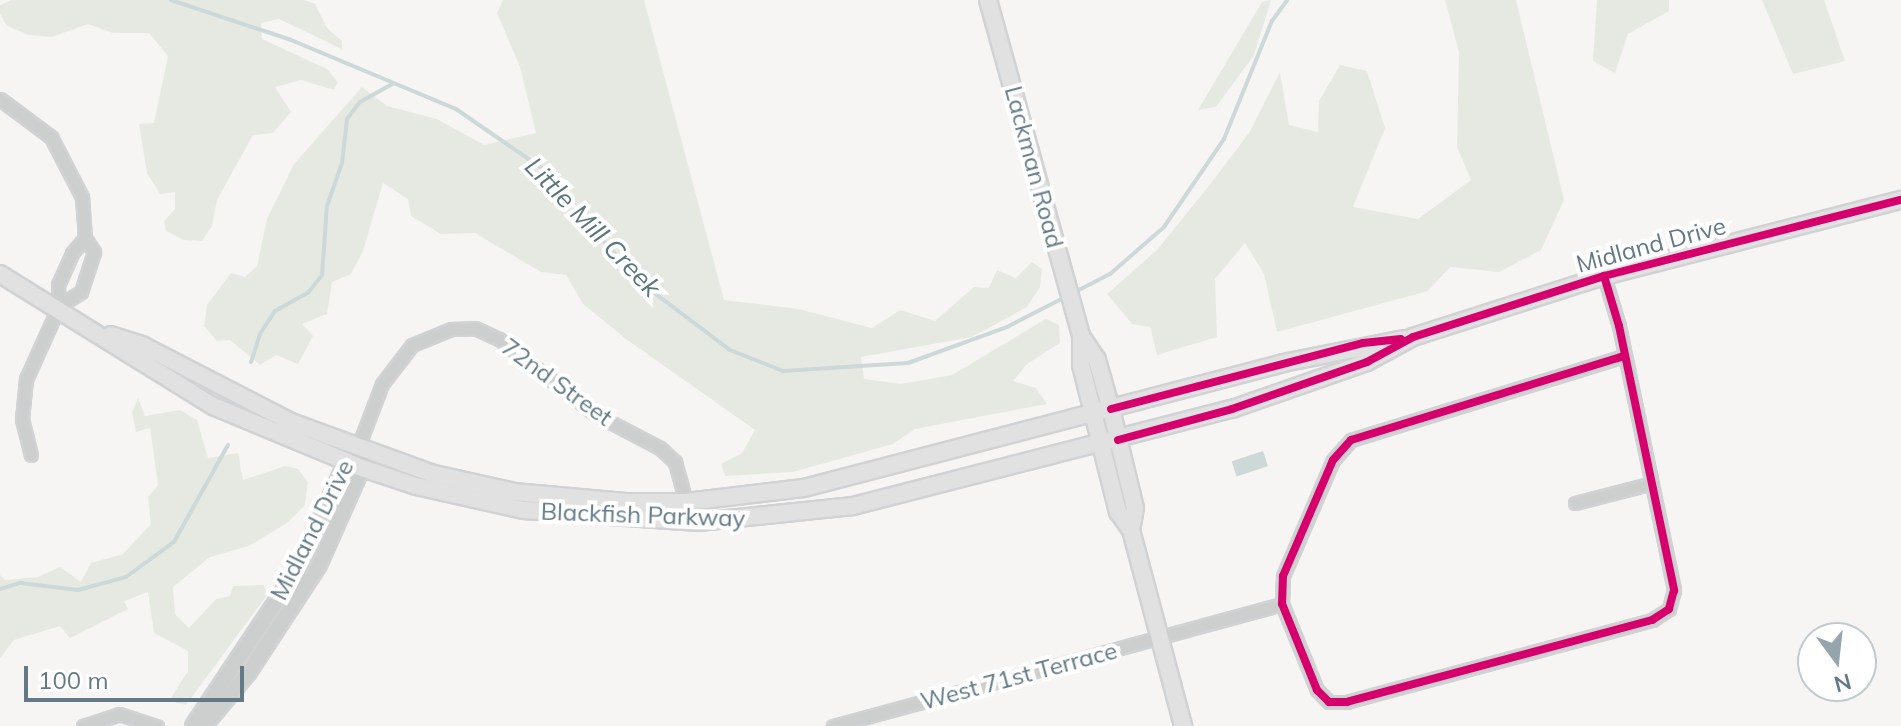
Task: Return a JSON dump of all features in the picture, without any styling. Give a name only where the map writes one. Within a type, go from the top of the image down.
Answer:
[{"type":"main road","name":"Lackman Road","points":[[988,0],[1081,335],[1081,365],[1118,512],[1131,530],[1183,726]]},
{"type":"main road","name":"Midland Drive","points":[[1118,440],[1232,409],[1367,362],[1413,337],[1604,276],[1901,200]]},
{"type":"main road","name":"Blackfish Parkway","points":[[0,274],[104,333],[137,361],[213,406],[362,468],[453,496],[523,510],[699,522],[853,506],[1118,440]]},
{"type":"main road","name":"Blackfish Parkway","points":[[104,333],[142,345],[291,422],[430,473],[514,492],[686,502],[804,488],[1111,409]]},
{"type":"main road","name":"Lackman Road","points":[[1081,335],[1097,360],[1111,409],[1135,508],[1131,530]]},
{"type":"main road","name":"Midland Drive","points":[[1111,409],[1363,343],[1413,337]]},
{"type":"street","points":[[0,99],[51,137],[82,197],[85,238],[94,263],[81,292],[59,306]]},
{"type":"street","points":[[31,455],[22,399],[35,355],[59,306],[58,285],[72,253],[85,238]]},
{"type":"street","points":[[1604,276],[1624,356],[1674,590],[1669,609],[1652,620],[1347,702],[1329,702],[1317,690],[1282,604],[1283,576],[1300,530],[1333,460],[1351,440],[1624,356]]},
{"type":"street","name":"72nd Street","points":[[358,447],[382,384],[412,345],[451,329],[475,328],[499,339],[595,414],[668,454],[679,471],[686,502]]},
{"type":"street","name":"Midland Drive","points":[[193,726],[299,567],[343,460],[358,447]]},
{"type":"street","name":"Midland Drive","points":[[204,726],[249,672],[319,565],[362,468],[358,447]]},
{"type":"street","points":[[1575,503],[1649,484]]},
{"type":"street","name":"West 71st Terrace","points":[[833,726],[1282,604]]},
{"type":"street","points":[[83,726],[119,714],[157,726]]},
{"type":"shaded area","points":[[11,0],[304,0],[315,4],[327,28],[342,41],[342,49],[279,19],[261,23],[262,39],[327,69],[338,82],[334,90],[301,80],[275,87],[291,112],[273,133],[253,135],[217,200],[212,226],[202,241],[184,240],[166,231],[164,221],[175,209],[175,192],[160,194],[147,173],[139,124],[154,123],[168,56],[149,33],[113,33],[88,24],[52,37],[29,35],[7,26],[0,14],[0,5]]},
{"type":"shaded area","points":[[503,0],[644,0],[724,300],[798,309],[872,328],[900,310],[935,321],[974,287],[989,288],[997,270],[1016,278],[1032,262],[1042,269],[1040,287],[1027,307],[972,337],[861,357],[864,379],[901,384],[952,375],[1046,319],[1059,325],[1060,343],[1027,364],[1013,381],[1036,388],[1047,404],[915,429],[893,444],[793,472],[725,476],[721,464],[742,453],[755,430],[626,339],[583,304],[566,275],[541,272],[475,233],[441,234],[411,216],[408,199],[383,183],[363,251],[351,274],[332,282],[327,314],[302,324],[313,336],[298,364],[276,355],[260,365],[230,340],[217,341],[204,326],[207,305],[231,273],[245,277],[257,266],[267,219],[294,164],[362,87],[387,106],[437,119],[484,145],[536,133],[520,67],[497,13]]},
{"type":"shaded area","points":[[1271,0],[1254,55],[1216,107],[1198,110],[1262,2]]},
{"type":"shaded area","points":[[1445,0],[1516,0],[1564,200],[1541,250],[1499,272],[1450,267],[1428,291],[1277,332],[1264,274],[1245,243],[1215,279],[1217,337],[1157,355],[1150,327],[1132,324],[1107,294],[1157,250],[1212,182],[1249,133],[1280,72],[1289,125],[1318,132],[1319,101],[1340,65],[1367,71],[1385,128],[1353,207],[1418,219],[1471,180],[1457,147],[1459,52]]},
{"type":"shaded area","points":[[1597,0],[1669,0],[1669,11],[1628,34],[1615,73],[1593,61]]},
{"type":"shaded area","points":[[1762,0],[1824,0],[1845,61],[1793,74]]},
{"type":"shaded area","points":[[138,398],[145,416],[180,410],[197,420],[208,458],[238,453],[243,480],[285,466],[298,469],[308,482],[305,505],[287,523],[249,546],[210,557],[173,587],[175,614],[189,628],[216,599],[230,596],[233,586],[264,585],[267,595],[186,705],[169,701],[188,671],[188,651],[154,633],[148,592],[124,601],[128,609],[70,638],[60,626],[14,640],[0,658],[0,575],[5,580],[38,577],[60,567],[81,582],[91,563],[123,554],[151,524],[148,497],[158,485],[150,428],[136,432],[132,412]]},
{"type":"shaded area","points":[[1263,451],[1268,466],[1237,476],[1232,461]]},
{"type":"waterway","name":"Little Mill Creek","points":[[171,0],[291,40],[456,109],[543,169],[636,279],[730,350],[783,371],[908,363],[1007,327],[1065,297]]},
{"type":"waterway","name":"Little Mill Creek","points":[[1073,293],[1110,274],[1164,227],[1224,139],[1272,21],[1287,0]]},
{"type":"waterway","points":[[251,362],[260,334],[275,311],[308,293],[322,275],[327,206],[342,163],[347,119],[360,102],[393,84]]},
{"type":"waterway","points":[[0,589],[20,583],[78,590],[126,577],[174,542],[228,445]]},
{"type":"cycle path","points":[[1118,440],[1232,409],[1367,362],[1413,337],[1604,276],[1901,200]]},
{"type":"cycle path","points":[[1604,276],[1619,326],[1674,590],[1669,609],[1652,620],[1347,702],[1329,702],[1317,690],[1282,604],[1283,576],[1333,460],[1351,440],[1624,356]]},
{"type":"cycle path","points":[[1111,409],[1363,343],[1401,339]]}]
